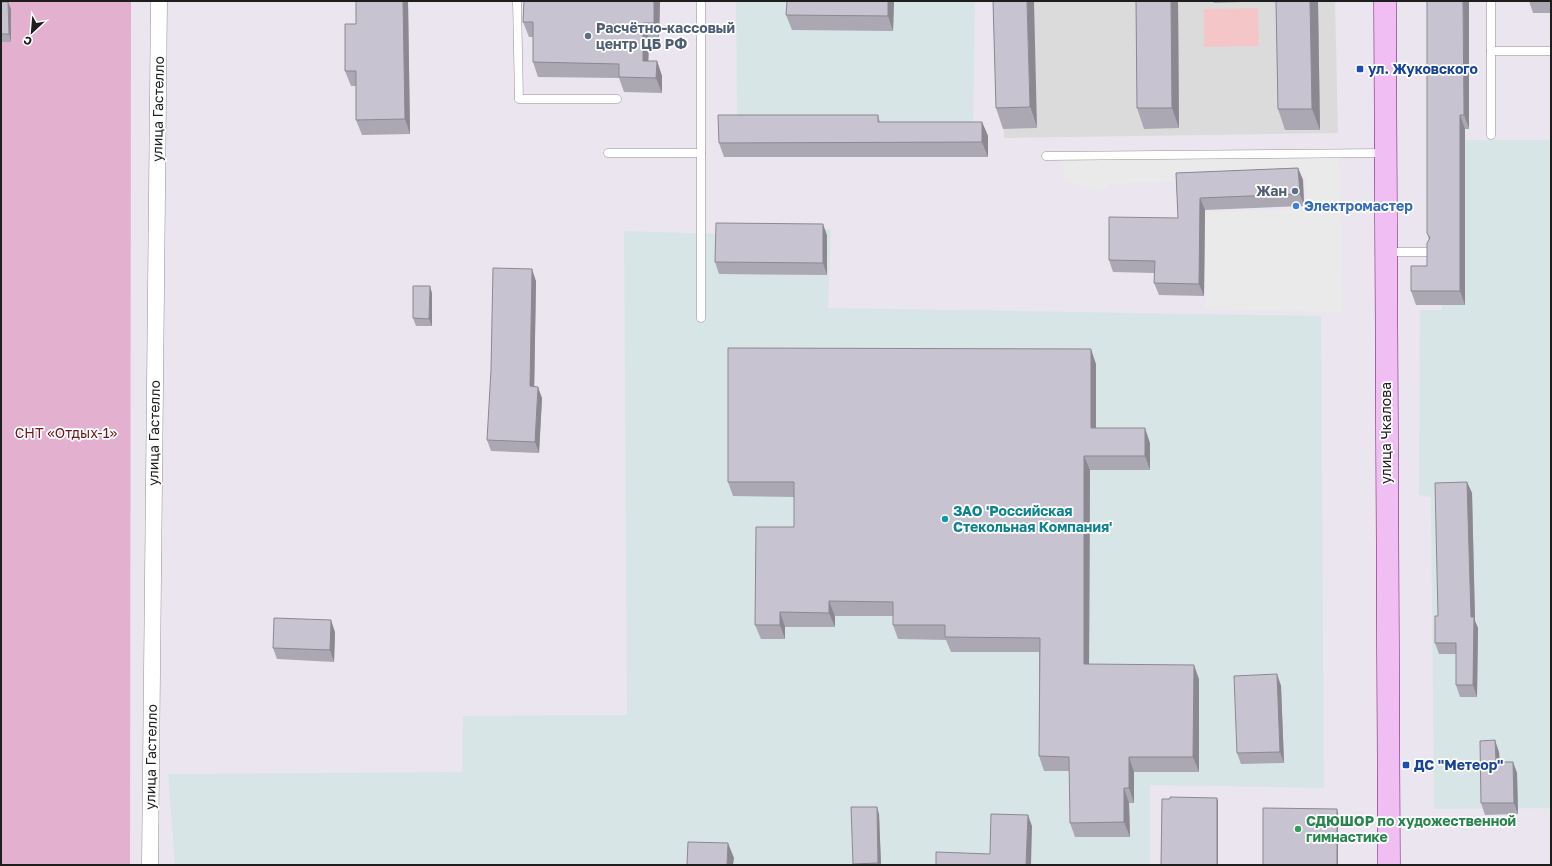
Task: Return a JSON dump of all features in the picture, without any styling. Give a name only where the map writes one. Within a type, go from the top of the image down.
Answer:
[{"type":"street","name":"улица Гастелло","points":[[150,865],[159,1]]},
{"type":"street","name":"улица Чкалова","points":[[1385,1],[1389,865]]},
{"type":"lane","points":[[516,1],[519,99],[617,99]]},
{"type":"lane","points":[[701,318],[702,1]]},
{"type":"lane","points":[[1491,1],[1491,135]]},
{"type":"lane","points":[[1491,52],[1551,51]]},
{"type":"lane","points":[[608,153],[701,153]]},
{"type":"lane","points":[[1046,156],[1385,153]]},
{"type":"lane","points":[[1386,252],[1430,252]]},
{"type":"shaded area","points":[[736,1],[975,1],[973,127],[881,124],[879,116],[737,116]]},
{"type":"shaded area","points":[[1000,1],[1335,1],[1338,133],[1004,138]]},
{"type":"shaded area","points":[[1258,8],[1259,46],[1204,47],[1204,9]]},
{"type":"shaded area","points":[[1443,140],[1551,140],[1551,808],[1434,809],[1431,497],[1419,495],[1420,310],[1442,310]]},
{"type":"shaded area","points":[[1339,149],[1343,312],[1205,309],[1205,213],[1307,209],[1305,176],[1110,184],[1098,192],[1064,180],[1063,152]]},
{"type":"shaded area","points":[[831,229],[828,308],[1321,316],[1324,788],[1150,785],[1150,865],[175,865],[168,774],[462,772],[463,716],[627,715],[624,231],[720,234]]},
{"type":"green space","name":"СНТ «Отдых-1»","points":[[1,1],[131,1],[130,865],[1,865]]},
{"type":"building","points":[[356,1],[403,1],[405,119],[356,120],[356,71],[345,71],[345,24],[356,24]]},
{"type":"building","points":[[524,1],[654,1],[654,23],[643,23],[643,61],[657,61],[656,78],[619,77],[619,64],[533,62],[533,22],[523,22]]},
{"type":"building","points":[[787,1],[888,1],[888,16],[786,15]]},
{"type":"building","points":[[993,1],[1027,1],[1030,107],[996,108]]},
{"type":"building","points":[[1136,1],[1171,1],[1172,108],[1137,108]]},
{"type":"building","points":[[1276,1],[1310,1],[1312,109],[1278,109]]},
{"type":"building","points":[[1427,1],[1463,1],[1464,115],[1460,115],[1460,291],[1411,291],[1411,266],[1427,266],[1427,243],[1430,238],[1427,233]]},
{"type":"building","points":[[1,2],[8,2],[9,34],[1,34]]},
{"type":"building","points":[[718,115],[878,115],[878,122],[982,122],[982,142],[719,143]]},
{"type":"building","points":[[1298,168],[1300,194],[1200,198],[1199,284],[1154,283],[1155,261],[1109,260],[1109,217],[1178,218],[1176,173]]},
{"type":"building","points":[[716,223],[823,224],[823,263],[715,262]]},
{"type":"building","points":[[493,268],[532,269],[530,386],[538,387],[535,442],[487,440],[491,370]]},
{"type":"building","points":[[413,286],[430,286],[429,319],[413,318]]},
{"type":"building","name":"ЗАО 'Российская Стекольная Компания'","points":[[728,348],[1091,349],[1091,428],[1145,428],[1145,456],[1084,456],[1084,664],[1194,665],[1193,757],[1129,757],[1129,788],[1124,788],[1124,822],[1070,823],[1069,757],[1039,756],[1040,638],[945,637],[945,625],[893,625],[893,602],[829,601],[829,613],[780,612],[780,625],[755,625],[756,527],[794,527],[794,482],[728,482]]},
{"type":"building","points":[[1467,482],[1471,617],[1474,617],[1473,685],[1456,685],[1456,643],[1435,643],[1435,616],[1438,616],[1435,483]]},
{"type":"building","points":[[274,618],[331,620],[330,650],[273,648]]},
{"type":"building","points":[[1277,674],[1280,752],[1237,753],[1234,676]]},
{"type":"building","points":[[1495,740],[1496,762],[1513,762],[1514,803],[1481,803],[1480,741]]},
{"type":"building","points":[[1170,797],[1217,798],[1217,865],[1161,865],[1162,799],[1170,799]]},
{"type":"building","points":[[851,807],[877,807],[878,863],[853,864]]},
{"type":"building","points":[[1263,808],[1337,809],[1337,865],[1263,865]]},
{"type":"building","points":[[991,814],[1028,815],[1026,865],[936,865],[936,852],[990,854]]},
{"type":"building","points":[[688,842],[728,843],[727,865],[687,865]]},
{"type":"place","name":"Расчётно-кассовый центр ЦБ РФ","points":[[588,36]]},
{"type":"place","name":"ул. Жуковского","points":[[1360,69]]},
{"type":"place","name":"Жан","points":[[1295,191]]},
{"type":"place","name":"Электромастер","points":[[1296,206]]},
{"type":"place","name":"ЗАО 'Российская Стекольная Компания'","points":[[945,519]]},
{"type":"place","name":"ДС \"Метеор\"","points":[[1406,765]]},
{"type":"place","name":"СДЮШОР по художественной гимнастике","points":[[1298,829]]}]
